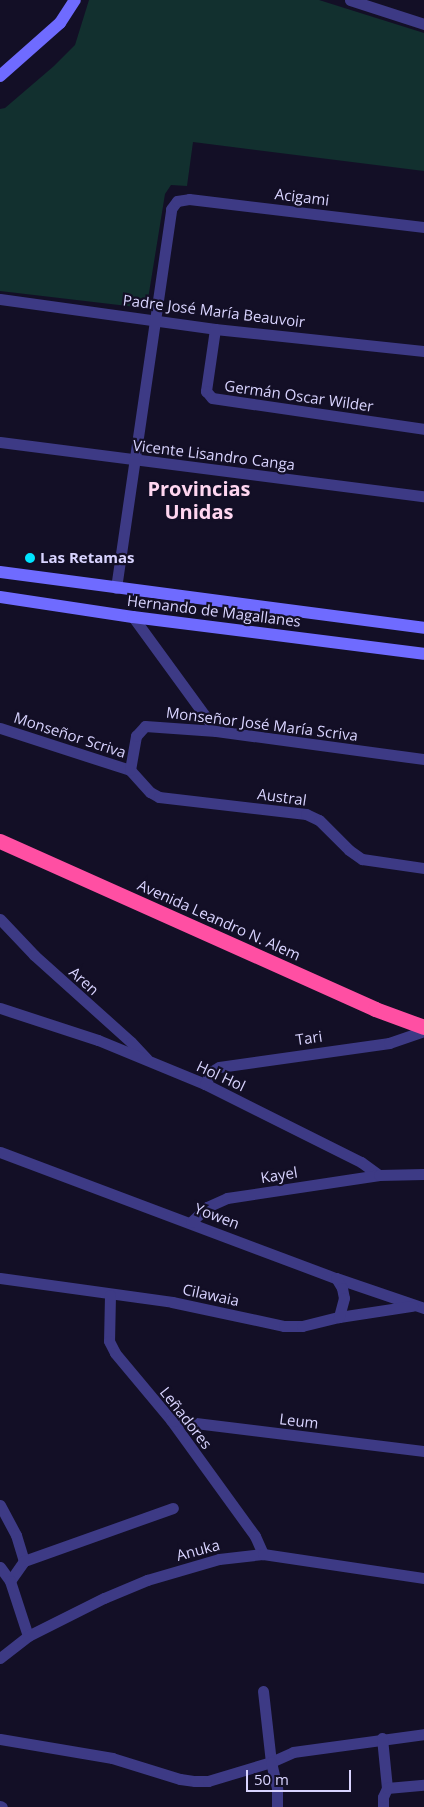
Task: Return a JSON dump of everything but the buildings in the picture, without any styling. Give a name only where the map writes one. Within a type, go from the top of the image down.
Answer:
[{"type":"highway","name":"Avenida Leandro N. Alem","points":[[0,841],[375,1009],[424,1029]]},
{"type":"main road","points":[[1,73],[60,23],[75,0]]},
{"type":"main road","name":"Hernando de Magallanes","points":[[0,572],[424,628]]},
{"type":"main road","name":"Hernando de Magallanes","points":[[0,597],[133,617],[424,654]]},
{"type":"street","points":[[350,0],[424,24]]},
{"type":"street","name":"Acigami","points":[[156,319],[171,209],[177,201],[189,199],[424,226]]},
{"type":"street","name":"Padre José María Beauvoir","points":[[0,299],[156,319],[214,329],[424,351]]},
{"type":"street","points":[[116,588],[156,319]]},
{"type":"street","name":"Germán Oscar Wilder","points":[[214,329],[206,391],[212,398],[424,429]]},
{"type":"street","name":"Vicente Lisandro Canga","points":[[0,442],[424,496]]},
{"type":"street","points":[[133,617],[216,731]]},
{"type":"street","name":"Monseñor José María Scriva","points":[[130,770],[136,736],[145,726],[216,731],[424,759]]},
{"type":"street","name":"Monseñor Scriva","points":[[0,728],[130,770]]},
{"type":"street","name":"Austral","points":[[130,770],[150,792],[158,797],[306,814],[319,820],[349,850],[362,859],[424,868]]},
{"type":"street","name":"Aren","points":[[0,919],[34,955],[131,1042],[150,1062]]},
{"type":"street","name":"Hol Hol","points":[[0,1008],[98,1040],[205,1084],[361,1162],[379,1175]]},
{"type":"street","name":"Tari","points":[[205,1084],[211,1072],[219,1067],[389,1043],[424,1029]]},
{"type":"street","name":"Yowen","points":[[0,1152],[191,1222],[336,1278],[419,1307]]},
{"type":"street","points":[[379,1175],[424,1174]]},
{"type":"street","name":"Kayel","points":[[191,1222],[207,1207],[227,1198],[379,1175]]},
{"type":"street","name":"Cilawaia","points":[[0,1278],[110,1295],[172,1302],[284,1326],[302,1326],[339,1317],[419,1307]]},
{"type":"street","points":[[336,1278],[342,1288],[344,1298],[339,1317]]},
{"type":"street","name":"Leñadores","points":[[110,1295],[109,1341],[115,1353],[171,1420],[255,1536],[262,1554]]},
{"type":"street","name":"Leum","points":[[171,1420],[424,1451]]},
{"type":"street","points":[[0,1505],[16,1535],[24,1561]]},
{"type":"street","points":[[10,1581],[24,1561],[172,1508]]},
{"type":"street","name":"Anuka","points":[[0,1658],[28,1636],[104,1598],[147,1580],[219,1559],[262,1554],[424,1578]]},
{"type":"street","points":[[0,1567],[10,1581],[28,1636]]},
{"type":"street","points":[[263,1691],[271,1762],[277,1789],[277,1807]]},
{"type":"street","points":[[0,1739],[112,1758],[180,1779],[208,1781],[271,1762],[293,1752],[382,1738],[424,1734]]},
{"type":"street","points":[[382,1738],[387,1788],[383,1797],[383,1807]]},
{"type":"street","points":[[387,1788],[424,1785]]},
{"type":"green space","points":[[89,0],[319,0],[424,33],[424,171],[193,142],[187,186],[171,185],[165,194],[148,299],[144,306],[136,307],[0,291],[0,109],[5,108],[54,66],[75,45]]},
{"type":"place","name":"Las Retamas","points":[[30,558]]},
{"type":"district","name":"Provincias Unidas","points":[[199,500]]}]
